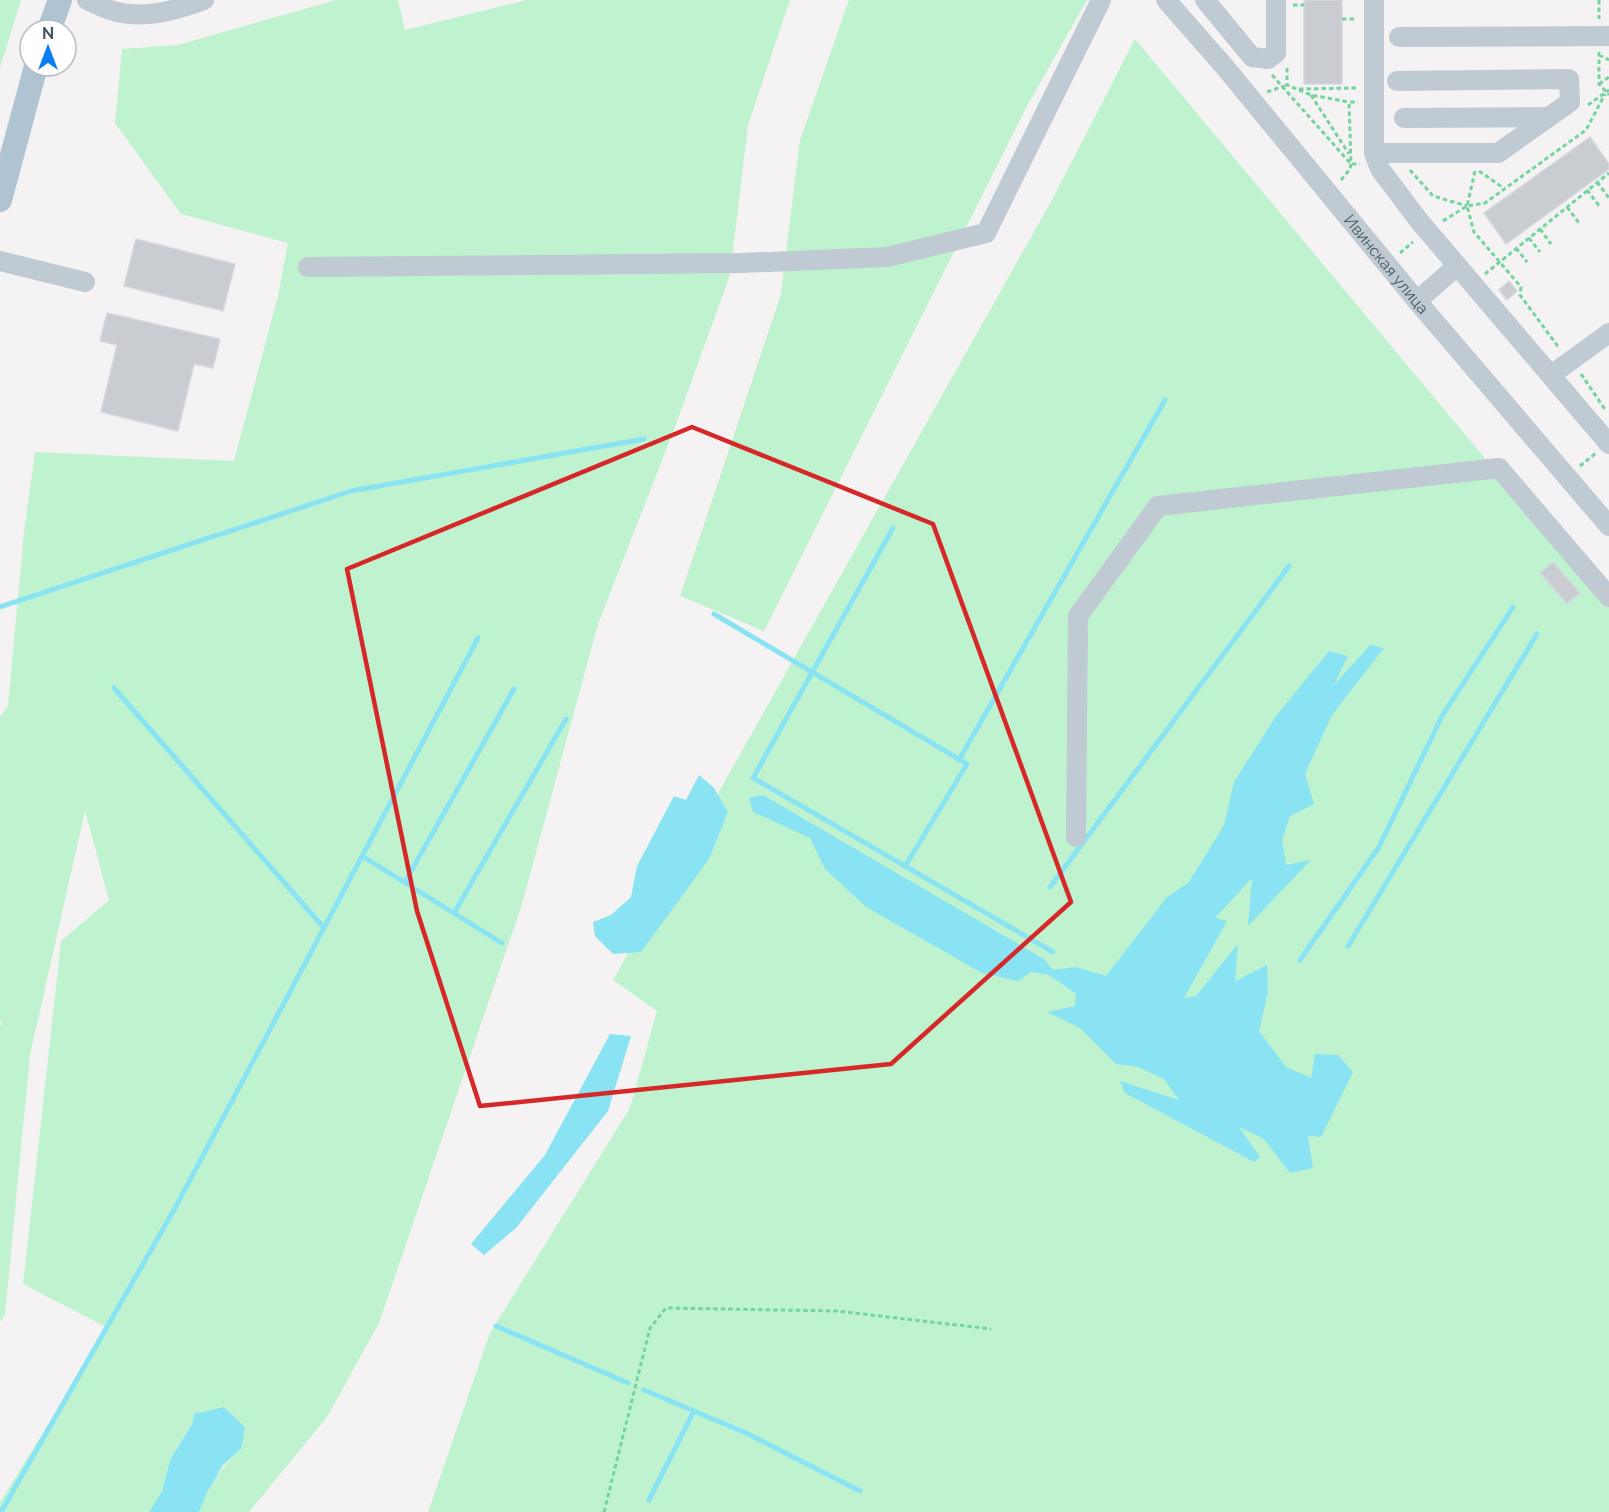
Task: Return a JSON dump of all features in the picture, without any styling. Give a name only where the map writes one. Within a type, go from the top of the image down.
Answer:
[{"type":"main road","points":[[53,18],[60,0]]},
{"type":"main road","points":[[0,200],[33,78]]},
{"type":"street","points":[[87,0],[116,12],[155,14],[177,10],[204,0]]},
{"type":"street","points":[[309,267],[741,263],[876,257],[987,232],[1101,0]]},
{"type":"street","name":"Ивинская улица","points":[[1166,0],[1224,66],[1417,301],[1609,526]]},
{"type":"street","points":[[1179,15],[1199,0]]},
{"type":"street","points":[[1205,0],[1252,57],[1260,59],[1268,59],[1276,53],[1276,0]]},
{"type":"street","points":[[1374,0],[1374,153],[1380,169],[1457,266],[1609,444]]},
{"type":"street","points":[[1398,37],[1609,36]]},
{"type":"street","points":[[1374,153],[1498,153],[1570,102],[1569,79],[1396,81]]},
{"type":"street","points":[[1404,118],[1549,117]]},
{"type":"street","points":[[0,261],[85,282]]},
{"type":"street","points":[[1417,301],[1457,266]]},
{"type":"street","points":[[1551,375],[1609,333]]},
{"type":"street","points":[[1076,837],[1078,615],[1158,506],[1499,468],[1609,597]]},
{"type":"path","points":[[1342,19],[1361,19]]},
{"type":"path","points":[[1599,55],[1609,60]]},
{"type":"path","points":[[1260,59],[1351,164],[1350,169],[1336,186]]},
{"type":"path","points":[[1287,61],[1287,85]]},
{"type":"path","points":[[1599,84],[1609,77]]},
{"type":"path","points":[[1259,95],[1287,85],[1311,95],[1350,102]]},
{"type":"path","points":[[1298,89],[1362,87]]},
{"type":"path","points":[[1407,164],[1419,182],[1433,196],[1467,206],[1485,203],[1586,130],[1608,93]]},
{"type":"path","points":[[1311,95],[1350,154]]},
{"type":"path","points":[[1505,189],[1476,166],[1467,206],[1474,232],[1521,287],[1520,295],[1609,414]]},
{"type":"path","points":[[1474,284],[1609,173]]},
{"type":"path","points":[[1597,182],[1609,198]]},
{"type":"path","points":[[1587,190],[1599,207]]},
{"type":"path","points":[[1567,207],[1579,222]]},
{"type":"path","points":[[1540,229],[1551,244]]},
{"type":"path","points":[[1529,238],[1540,252]]},
{"type":"path","points":[[1516,248],[1527,262]]},
{"type":"path","points":[[604,1512],[650,1328],[666,1308],[837,1311],[991,1329]]},
{"type":"highlighted area","points":[[692,427],[933,524],[1071,902],[891,1064],[480,1106],[417,911],[347,569]]},
{"type":"green space","points":[[0,0],[21,0],[0,68]]},
{"type":"green space","points":[[336,0],[398,0],[405,30],[526,0],[790,0],[748,125],[730,275],[672,435],[598,624],[522,904],[379,1323],[327,1417],[249,1512],[199,1512],[216,1478],[241,1449],[194,1414],[192,1424],[170,1460],[162,1491],[149,1512],[0,1512],[0,1502],[108,1328],[23,1284],[61,941],[109,900],[85,811],[30,1055],[5,1314],[0,1322],[0,1026],[2,1022],[0,1021],[0,717],[8,706],[24,532],[35,452],[234,461],[278,296],[288,243],[181,214],[115,123],[122,49],[178,45]]},
{"type":"green space","points":[[849,0],[1087,0],[1026,108],[764,631],[680,596],[781,294],[800,140]]},
{"type":"green space","points":[[1135,39],[1609,607],[1609,1512],[428,1512],[490,1333],[630,1108],[657,1011],[613,980],[1053,198]]},
{"type":"water","points":[[1370,645],[1384,648],[1332,715],[1305,774],[1314,804],[1290,816],[1282,840],[1286,865],[1311,860],[1248,926],[1252,878],[1215,918],[1227,921],[1184,998],[1196,996],[1238,944],[1235,981],[1267,965],[1268,992],[1259,1031],[1286,1067],[1311,1078],[1315,1054],[1338,1055],[1353,1072],[1321,1137],[1308,1136],[1313,1168],[1290,1173],[1264,1139],[1239,1127],[1260,1157],[1254,1162],[1125,1093],[1120,1081],[1179,1100],[1164,1079],[1138,1067],[1116,1064],[1080,1028],[1047,1012],[1075,1006],[1076,994],[1049,975],[1031,972],[1018,981],[982,973],[866,907],[825,869],[810,838],[753,812],[749,798],[763,795],[1044,959],[1053,970],[1076,967],[1106,976],[1167,897],[1189,882],[1224,825],[1234,782],[1276,716],[1329,651],[1348,656],[1334,685]]},
{"type":"water","points":[[699,775],[714,788],[728,812],[709,859],[641,952],[613,954],[595,936],[593,922],[611,915],[631,897],[637,866],[674,796],[686,800]]},
{"type":"water","points":[[610,1034],[631,1036],[608,1111],[516,1228],[484,1255],[471,1244],[545,1155]]},
{"type":"water","points":[[224,1407],[245,1427],[241,1449],[223,1465],[199,1512],[149,1512],[162,1491],[170,1460],[192,1424],[194,1414]]},
{"type":"building","points":[[1304,0],[1342,0],[1342,84],[1304,84]]},
{"type":"building","points":[[1590,137],[1609,164],[1609,169],[1506,244],[1484,213]]},
{"type":"building","points":[[136,239],[235,264],[223,311],[124,286]]},
{"type":"building","points":[[1509,281],[1517,291],[1507,300],[1499,290]]},
{"type":"building","points":[[107,313],[220,339],[213,368],[194,364],[178,431],[101,412],[117,345],[100,341]]},
{"type":"building","points":[[1553,562],[1580,593],[1567,604],[1540,573]]},
{"type":"waterway","points":[[959,760],[1165,400]]},
{"type":"waterway","points":[[0,607],[351,491],[644,439]]},
{"type":"waterway","points":[[893,528],[753,778],[1053,952]]},
{"type":"waterway","points":[[1050,887],[1289,566]]},
{"type":"waterway","points":[[1300,960],[1379,847],[1442,716],[1513,607]]},
{"type":"waterway","points":[[714,614],[967,764],[906,865]]},
{"type":"waterway","points":[[1348,946],[1537,634]]},
{"type":"waterway","points":[[1,1512],[174,1210],[478,638]]},
{"type":"waterway","points":[[114,688],[324,928]]},
{"type":"waterway","points":[[405,882],[514,689]]},
{"type":"waterway","points":[[454,913],[566,719]]},
{"type":"waterway","points":[[362,856],[502,943]]},
{"type":"waterway","points":[[496,1326],[628,1383]]},
{"type":"waterway","points":[[644,1390],[746,1433],[860,1491]]},
{"type":"waterway","points":[[649,1500],[694,1411]]}]
